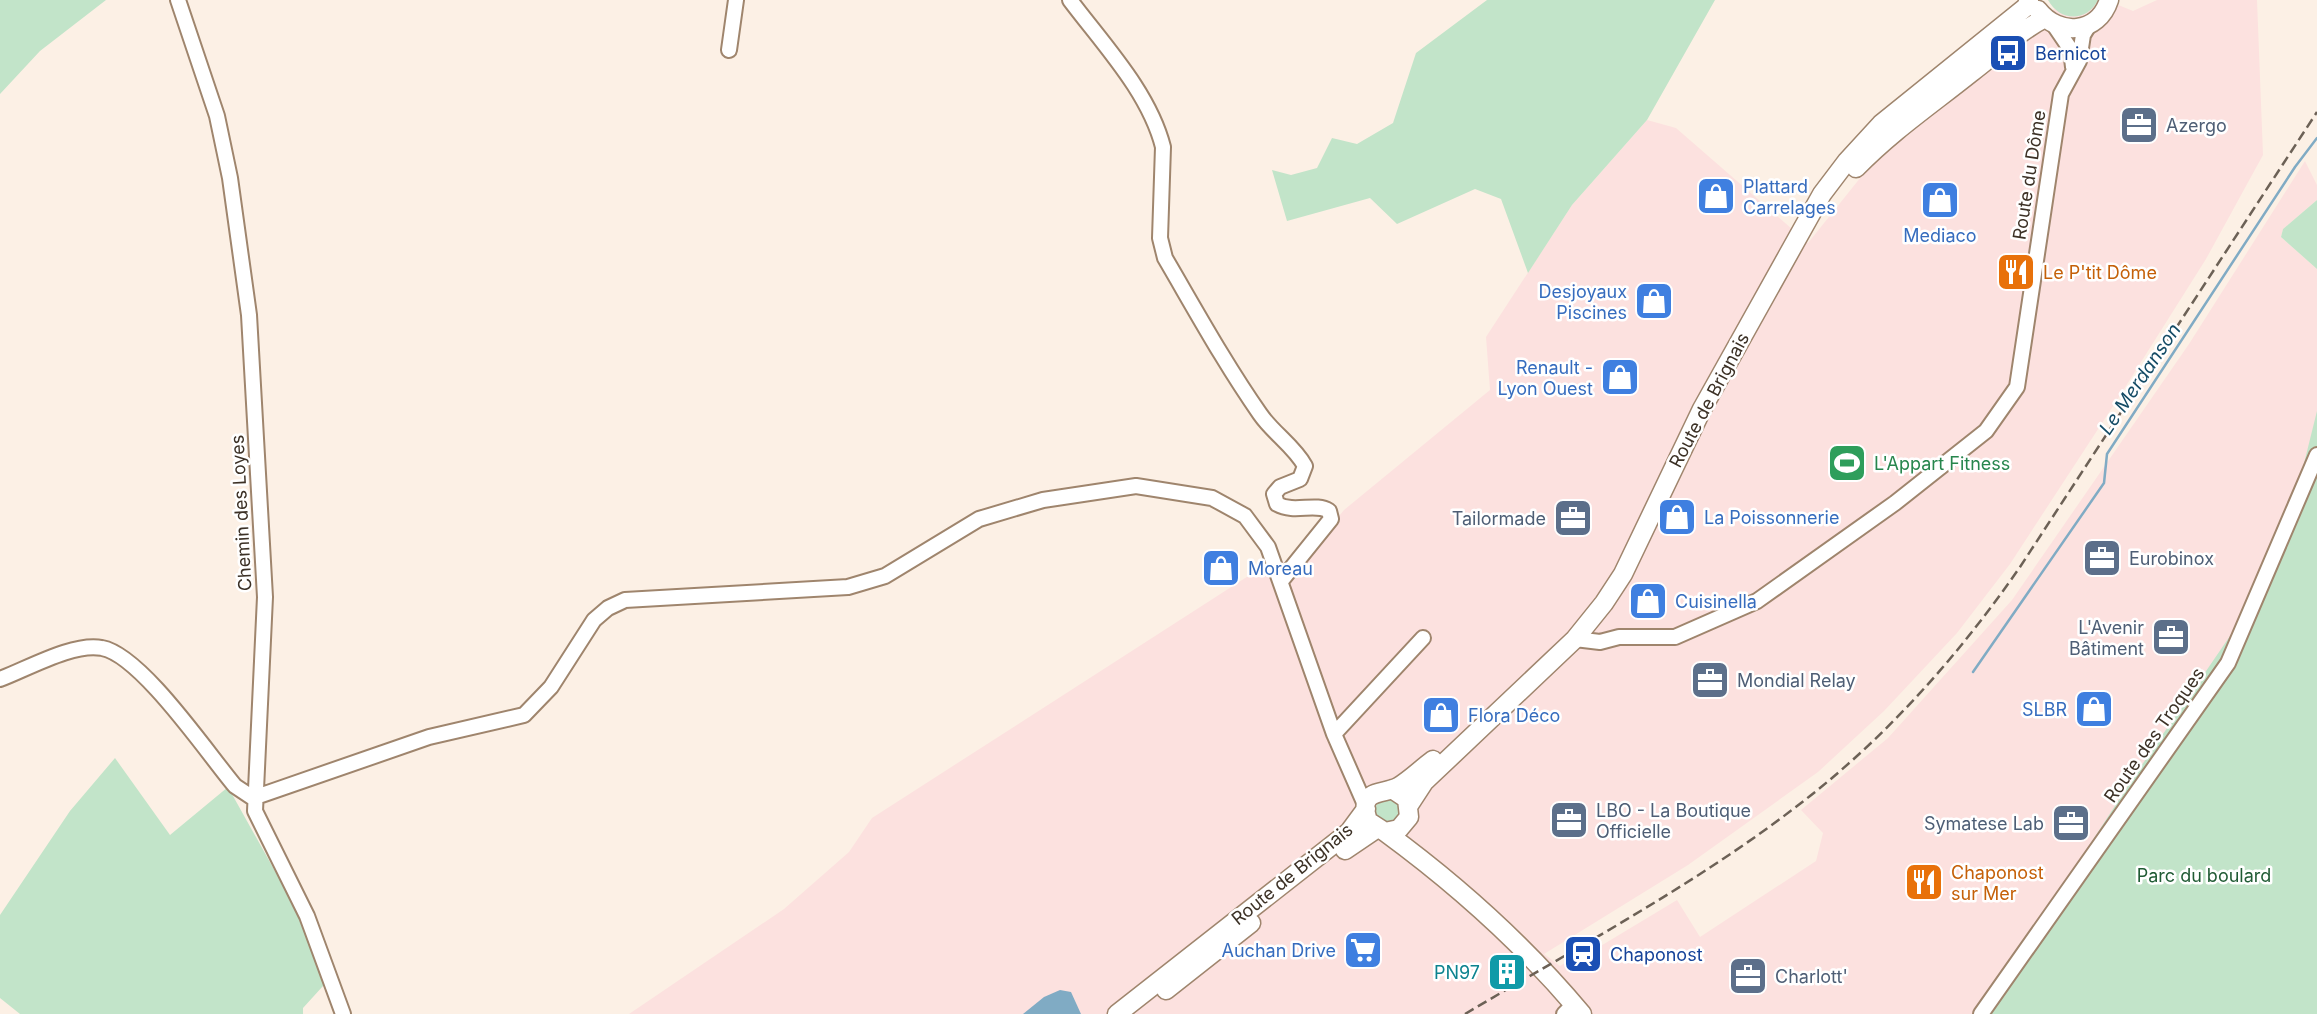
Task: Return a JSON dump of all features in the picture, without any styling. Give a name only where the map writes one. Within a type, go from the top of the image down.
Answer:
[{"type":"main road","points":[[2032,0],[2050,21],[2078,29],[2099,18],[2109,0]]},
{"type":"main road","name":"Route de Brignais","points":[[1408,814],[1424,782],[1481,725],[1575,639],[1623,575],[1702,409],[1822,194],[1847,161],[1881,124],[2032,0]]},
{"type":"main road","name":"Route de Brignais","points":[[1803,232],[1857,167],[1891,133],[2027,27],[2050,21]]},
{"type":"main road","name":"Route de Brignais","points":[[1387,789],[1481,725]]},
{"type":"main road","points":[[1415,855],[1403,794],[1387,789],[1371,796],[1366,808],[1368,821],[1415,855],[1506,935],[1559,974],[1593,1014]]},
{"type":"main road","name":"Route de Brignais","points":[[1117,1014],[1349,832],[1366,808]]},
{"type":"main road","points":[[1380,831],[1395,831],[1408,814]]},
{"type":"main road","name":"Route de Brignais","points":[[1135,1014],[1358,839],[1380,831]]},
{"type":"main road","points":[[1506,935],[1573,1011]]},
{"type":"street","name":"Chemin des Loyes","points":[[178,0],[217,116],[230,178],[249,315],[265,597],[253,799],[255,811],[307,916],[344,1014]]},
{"type":"street","points":[[729,50],[736,0]]},
{"type":"street","points":[[1070,0],[1130,82],[1159,134],[1163,147],[1160,238],[1165,258],[1233,374],[1270,429],[1300,457],[1305,466],[1300,479],[1280,487],[1274,494],[1277,504],[1289,510],[1323,507],[1329,511],[1331,519],[1281,581]]},
{"type":"street","points":[[2050,21],[2071,50],[2073,71]]},
{"type":"street","name":"Route du Dôme","points":[[1575,639],[1600,642],[1619,637],[1675,637],[1756,601],[1895,503],[1986,431],[2017,387],[2061,94],[2079,61],[2083,35],[2090,25]]},
{"type":"street","name":"Route des Troques","points":[[1981,1014],[2228,663],[2317,455]]},
{"type":"street","points":[[0,679],[76,649],[102,648],[124,657],[148,680],[235,786],[253,799],[429,737],[524,715],[551,687],[594,620],[616,603],[734,592],[848,587],[885,576],[979,519],[1043,500],[1136,486],[1212,498],[1245,516],[1257,531],[1268,547],[1334,734],[1366,808]]},
{"type":"street","points":[[1593,616],[1605,635],[1619,637]]},
{"type":"street","points":[[1334,734],[1423,638]]},
{"type":"street","points":[[1352,775],[1387,789]]},
{"type":"shaded area","points":[[2063,0],[2106,0],[2133,11],[2157,0],[2257,0],[2263,155],[2206,259],[2119,397],[2010,564],[1957,633],[1884,711],[1818,772],[1688,865],[1544,954],[1560,966],[1568,961],[1570,965],[1578,960],[1580,963],[1595,954],[1594,950],[1677,900],[1700,937],[1816,861],[1823,833],[1801,810],[1888,738],[2012,600],[2189,344],[2305,161],[2317,185],[2317,200],[2283,229],[2281,237],[2317,269],[2317,469],[2264,578],[2230,637],[1980,1014],[629,1014],[784,909],[849,852],[872,818],[1278,557],[1294,571],[1344,510],[1490,390],[1486,337],[1572,205],[1647,120],[1676,128],[1808,243],[1885,147],[2018,45]]},
{"type":"green space","points":[[0,0],[106,0],[40,51],[0,94]]},
{"type":"green space","points":[[1487,0],[1715,0],[1647,120],[1572,205],[1528,273],[1501,199],[1475,189],[1397,224],[1370,198],[1287,221],[1272,170],[1291,175],[1317,168],[1332,138],[1357,144],[1393,123],[1416,53]]},
{"type":"green space","points":[[2048,0],[2098,0],[2087,12],[2073,16],[2059,12]]},
{"type":"green space","points":[[2317,200],[2317,269],[2281,237],[2283,229]]},
{"type":"green space","name":"Parc du boulard","points":[[2317,411],[2317,1014],[1980,1014],[2135,775],[2258,595],[2284,544]]},
{"type":"green space","points":[[115,758],[170,835],[228,787],[333,975],[303,1008],[303,1014],[20,1014],[0,998],[0,915],[70,811]]},
{"type":"green space","points":[[1387,799],[1396,802],[1399,811],[1396,820],[1387,823],[1378,820],[1375,811],[1378,802]]},
{"type":"water","points":[[1060,990],[1071,992],[1081,1014],[1023,1014],[1044,997]]},
{"type":"waterway","name":"Le Merdanson","points":[[1973,672],[2104,483],[2107,454],[2295,167],[2317,138]]},
{"type":"railway","points":[[1465,1014],[1641,911],[1770,827],[1840,771],[1924,689],[1974,630],[2020,567],[2317,112]]},
{"type":"place","name":"Bernicot","points":[[2008,53]]},
{"type":"place","name":"Azergo","points":[[2139,125]]},
{"type":"place","name":"Plattard Carrelages","points":[[1716,196]]},
{"type":"place","name":"Mediaco","points":[[1940,200]]},
{"type":"place","name":"Le P'tit Dôme","points":[[2016,272]]},
{"type":"place","name":"Desjoyaux Piscines","points":[[1654,301]]},
{"type":"place","name":"Renault - Lyon Ouest","points":[[1620,377]]},
{"type":"place","name":"L'Appart Fitness","points":[[1847,463]]},
{"type":"place","name":"La Poissonnerie","points":[[1677,517]]},
{"type":"place","name":"Tailormade","points":[[1573,518]]},
{"type":"place","name":"Eurobinox","points":[[2102,558]]},
{"type":"place","name":"Moreau","points":[[1221,568]]},
{"type":"place","name":"Cuisinella","points":[[1648,601]]},
{"type":"place","name":"L'Avenir Bâtiment","points":[[2171,637]]},
{"type":"place","name":"Mondial Relay","points":[[1710,680]]},
{"type":"place","name":"SLBR","points":[[2094,709]]},
{"type":"place","name":"Flora Déco","points":[[1441,715]]},
{"type":"place","name":"LBO - La Boutique Officielle","points":[[1569,820]]},
{"type":"place","name":"Symatese Lab","points":[[2071,823]]},
{"type":"place","name":"Chaponost sur Mer","points":[[1924,882]]},
{"type":"place","name":"Auchan Drive","points":[[1363,950]]},
{"type":"place","name":"Chaponost","points":[[1583,954]]},
{"type":"place","name":"PN97","points":[[1507,972]]},
{"type":"place","name":"Charlott'","points":[[1748,976]]}]
